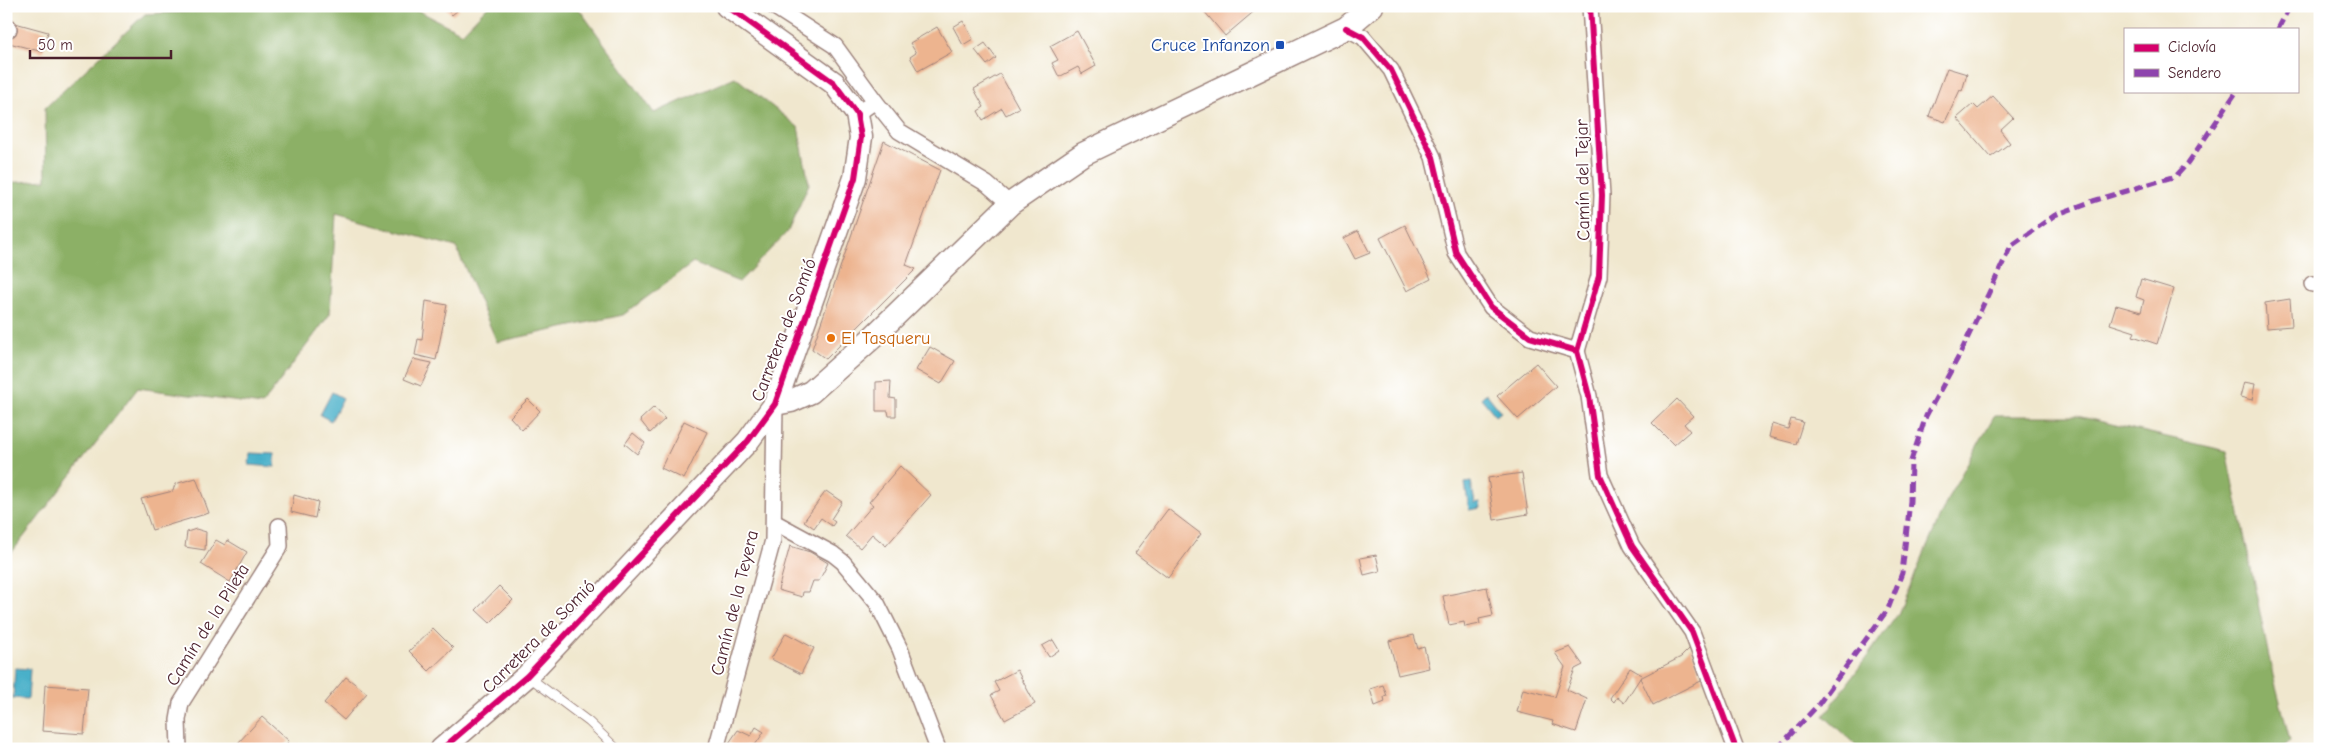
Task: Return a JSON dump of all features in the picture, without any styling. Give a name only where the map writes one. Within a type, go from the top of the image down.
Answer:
[{"type":"street","points":[[727,6],[899,131],[987,184],[1010,204]]},
{"type":"street","points":[[773,6],[835,46],[866,107]]},
{"type":"street","points":[[775,404],[791,401],[811,392],[872,338],[1010,204],[1083,154],[1346,28],[1372,6]]},
{"type":"street","name":"Camín del Tejar","points":[[1578,351],[1598,276],[1602,195],[1590,6]]},
{"type":"street","points":[[1346,28],[1363,37],[1391,70],[1433,157],[1456,253],[1491,307],[1530,337],[1578,351],[1589,396],[1600,475],[1632,546],[1692,632],[1736,749]]},
{"type":"street","name":"Carretera de Somió","points":[[442,749],[527,676],[748,441],[775,404],[855,178],[866,107]]},
{"type":"street","name":"Camín de la Teyera","points":[[716,749],[770,554],[774,522],[773,461],[775,404]]},
{"type":"street","points":[[774,522],[833,554],[843,562],[877,603],[900,649],[938,749]]},
{"type":"street","name":"Camín de la Pileta","points":[[179,749],[178,720],[181,703],[280,546],[279,526]]},
{"type":"lane","points":[[527,676],[590,722],[617,749]]},
{"type":"green space","points":[[239,6],[409,6],[462,33],[488,6],[577,6],[654,113],[735,77],[798,127],[809,184],[788,231],[739,282],[693,263],[623,315],[497,342],[456,247],[336,214],[330,314],[262,405],[138,388],[6,560],[6,183],[46,180],[45,108],[145,14],[233,9]]},
{"type":"green space","points":[[1994,416],[2077,416],[2227,451],[2271,667],[2290,740],[2283,749],[1860,749],[1824,716],[1898,614],[1949,496]]},
{"type":"water","points":[[332,392],[343,398],[331,421],[320,415]]},
{"type":"water","points":[[1486,393],[1501,412],[1496,416],[1481,398]]},
{"type":"water","points":[[250,453],[275,454],[275,467],[249,465]]},
{"type":"water","points":[[1471,482],[1475,503],[1480,502],[1481,508],[1469,510],[1465,483]]},
{"type":"water","points":[[15,668],[30,669],[28,699],[13,698]]},
{"type":"building","points":[[444,6],[456,6],[459,9],[452,15]]},
{"type":"building","points":[[1209,6],[1264,6],[1259,11],[1258,8],[1225,36],[1204,11]]},
{"type":"building","points":[[963,21],[973,39],[963,45],[953,27]]},
{"type":"building","points":[[15,23],[48,32],[43,52],[9,43]]},
{"type":"building","points":[[937,27],[952,52],[918,71],[910,57],[916,53],[910,43]]},
{"type":"building","points":[[1077,31],[1096,66],[1082,74],[1078,67],[1059,77],[1052,63],[1058,60],[1050,46]]},
{"type":"building","points":[[985,43],[996,58],[987,65],[975,50]]},
{"type":"building","points":[[1947,68],[1967,74],[1962,91],[1960,90],[1945,122],[1929,116]]},
{"type":"building","points":[[1000,74],[1019,108],[1006,115],[1002,108],[983,120],[978,111],[984,107],[974,89]]},
{"type":"building","points":[[1993,96],[2013,118],[2000,130],[2010,143],[1991,157],[1957,118],[1973,104],[1978,109]]},
{"type":"building","points":[[884,141],[940,170],[906,265],[916,269],[826,359],[812,349]]},
{"type":"building","points":[[1405,225],[1431,279],[1407,291],[1380,238]]},
{"type":"building","points":[[1358,231],[1370,253],[1355,259],[1344,238]]},
{"type":"building","points":[[2141,279],[2174,289],[2157,344],[2133,336],[2135,332],[2110,324],[2116,305],[2141,312],[2144,300],[2136,297]]},
{"type":"building","points":[[2290,299],[2292,326],[2267,328],[2265,303]]},
{"type":"building","points":[[426,301],[447,305],[436,360],[415,355],[418,339],[422,340]]},
{"type":"building","points":[[930,347],[955,361],[941,384],[916,370]]},
{"type":"building","points":[[413,359],[432,363],[421,386],[404,379]]},
{"type":"building","points":[[1536,363],[1556,386],[1518,419],[1497,396]]},
{"type":"building","points":[[891,381],[890,398],[896,399],[896,416],[889,416],[888,411],[876,411],[876,382]]},
{"type":"building","points":[[2244,382],[2255,384],[2252,400],[2240,397]]},
{"type":"building","points":[[528,399],[540,411],[522,430],[510,417]]},
{"type":"building","points":[[1677,399],[1693,416],[1684,424],[1690,431],[1674,445],[1652,423]]},
{"type":"building","points":[[654,407],[665,419],[650,433],[640,420]]},
{"type":"building","points":[[1791,419],[1803,422],[1796,444],[1769,437],[1772,424],[1788,429]]},
{"type":"building","points":[[684,421],[707,432],[684,479],[661,468]]},
{"type":"building","points":[[633,433],[645,443],[637,454],[625,444]]},
{"type":"building","points":[[900,466],[931,495],[886,546],[872,534],[860,548],[846,536],[873,505],[869,502]]},
{"type":"building","points":[[1522,473],[1528,514],[1494,520],[1488,478]]},
{"type":"building","points":[[196,478],[209,513],[152,530],[141,499],[173,491],[175,484]]},
{"type":"building","points":[[826,491],[842,502],[831,519],[835,522],[832,526],[821,518],[814,528],[804,521]]},
{"type":"building","points":[[294,495],[318,502],[315,518],[291,512]]},
{"type":"building","points":[[1168,509],[1201,534],[1168,578],[1135,553]]},
{"type":"building","points":[[196,529],[206,532],[205,550],[185,547],[187,532]]},
{"type":"building","points":[[216,540],[225,545],[227,540],[247,552],[230,582],[201,564]]},
{"type":"building","points":[[790,546],[810,552],[828,563],[819,581],[813,581],[809,592],[803,592],[802,597],[778,590]]},
{"type":"building","points":[[1376,555],[1380,571],[1364,575],[1360,558]]},
{"type":"building","points":[[499,586],[513,600],[490,623],[476,610]]},
{"type":"building","points":[[1487,587],[1493,616],[1479,619],[1480,624],[1465,627],[1464,622],[1449,625],[1443,596]]},
{"type":"building","points":[[433,628],[453,648],[429,671],[409,651]]},
{"type":"building","points":[[786,633],[814,648],[801,674],[771,659]]},
{"type":"building","points":[[1414,635],[1418,649],[1424,647],[1429,668],[1398,675],[1389,641]]},
{"type":"building","points":[[1053,640],[1059,650],[1049,657],[1042,646]]},
{"type":"building","points":[[1570,647],[1583,665],[1575,669],[1567,690],[1587,699],[1576,732],[1552,724],[1553,721],[1517,712],[1523,689],[1555,697],[1565,667],[1555,653]]},
{"type":"building","points":[[1691,647],[1703,680],[1653,705],[1640,678],[1681,657]]},
{"type":"building","points":[[1630,668],[1642,675],[1624,703],[1617,697],[1614,702],[1610,698]]},
{"type":"building","points":[[1017,670],[1035,704],[1005,720],[991,695],[999,691],[994,682]]},
{"type":"building","points":[[346,677],[367,693],[344,720],[324,703]]},
{"type":"building","points":[[45,685],[88,688],[84,734],[42,731]]},
{"type":"building","points":[[1383,685],[1387,696],[1384,697],[1385,702],[1375,706],[1370,689]]},
{"type":"building","points":[[262,717],[289,741],[282,749],[245,749],[238,743]]},
{"type":"building","points":[[756,727],[764,732],[753,748],[746,745],[741,749],[729,743],[738,730],[751,736]]},
{"type":"marked path","points":[[2279,28],[2290,6]]},
{"type":"marked path","points":[[1777,749],[1818,705],[1888,609],[1902,573],[1910,501],[1911,461],[1926,416],[1959,356],[2011,246],[2055,215],[2093,201],[2176,176],[2188,163],[2236,92]]},
{"type":"cycle path","points":[[442,749],[527,676],[748,441],[775,404],[855,178],[861,137],[857,114],[834,83],[727,6]]},
{"type":"cycle path","points":[[1577,351],[1599,276],[1602,195],[1590,6]]},
{"type":"cycle path","points":[[1346,28],[1363,37],[1391,70],[1433,157],[1456,253],[1491,307],[1530,337],[1577,351],[1589,396],[1600,475],[1632,546],[1692,632],[1736,749]]},
{"type":"place","name":"Cruce Infanzon","points":[[1280,45]]},
{"type":"place","name":"El Tasqueru","points":[[831,338]]}]
